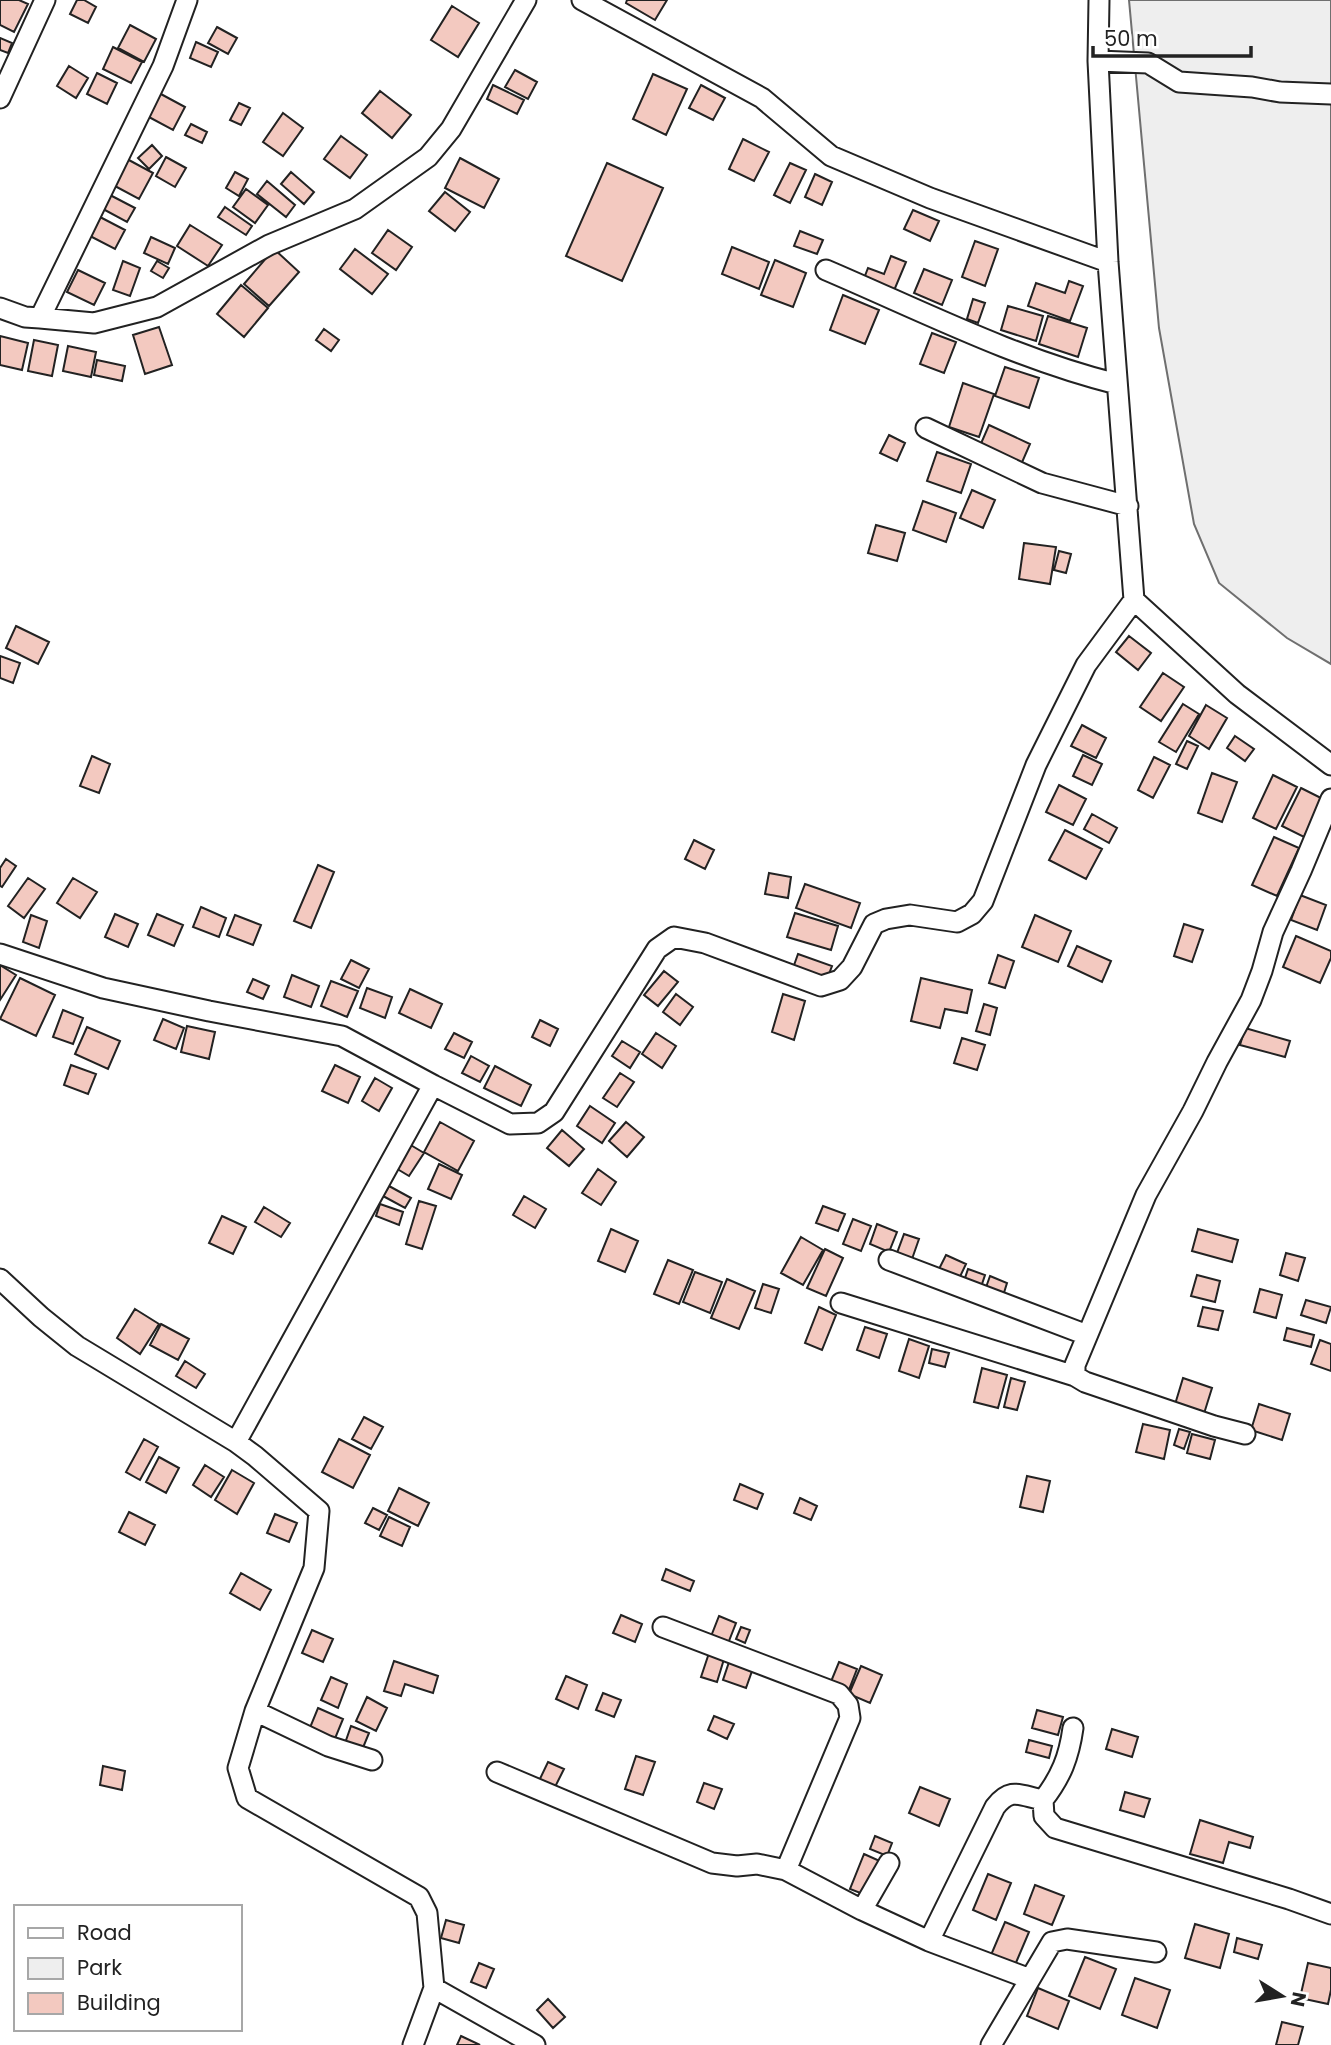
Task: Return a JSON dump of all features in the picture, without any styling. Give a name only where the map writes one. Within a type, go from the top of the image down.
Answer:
[{"type":"street","points":[[0,98],[45,0]]},
{"type":"street","points":[[40,318],[163,66],[187,0]]},
{"type":"street","points":[[0,308],[25,317],[94,323],[158,306],[269,245],[355,209],[428,157],[451,129],[526,0]]},
{"type":"street","points":[[582,0],[762,98],[831,156],[930,198],[1108,262]]},
{"type":"street","points":[[0,954],[103,988],[342,1036],[510,1124],[538,1123],[554,1112],[657,949],[674,937],[705,943],[821,986],[840,980],[852,967],[874,924],[910,915],[957,922],[972,914],[983,901],[1036,765],[1086,665],[1134,600],[1108,262],[1098,61],[1099,0]]},
{"type":"street","points":[[1098,61],[1148,63],[1179,82],[1252,87],[1280,92],[1331,93]]},
{"type":"street","points":[[826,270],[1036,361],[1074,374],[1117,384]]},
{"type":"street","points":[[926,428],[1042,483],[1128,506]]},
{"type":"street","points":[[1134,600],[1237,694],[1331,765]]},
{"type":"street","points":[[1075,1376],[1074,1365],[1146,1195],[1251,1000],[1273,932],[1331,799]]},
{"type":"street","points":[[236,1442],[433,1084]]},
{"type":"street","points":[[889,1260],[1087,1335]]},
{"type":"street","points":[[0,1279],[77,1346],[236,1442],[319,1511],[314,1568],[255,1711],[238,1768],[247,1798],[419,1897],[427,1913],[435,1988],[413,2045]]},
{"type":"street","points":[[841,1303],[1075,1376],[1085,1382],[1245,1434]]},
{"type":"street","points":[[663,1627],[839,1694],[848,1705],[850,1718],[786,1870]]},
{"type":"street","points":[[255,1711],[328,1746],[373,1760]]},
{"type":"street","points":[[1073,1728],[1069,1754],[1056,1784],[1043,1800],[1044,1816],[1055,1828],[1331,1914]]},
{"type":"street","points":[[497,1772],[712,1863],[737,1866],[757,1864],[786,1870],[929,1941],[1030,1979]]},
{"type":"street","points":[[929,1941],[995,1807],[1002,1798],[1014,1794],[1043,1800]]},
{"type":"street","points":[[862,1910],[889,1863]]},
{"type":"street","points":[[991,2045],[1052,1942],[1067,1939],[1156,1952]]},
{"type":"street","points":[[435,1988],[535,2045]]},
{"type":"green space","points":[[1129,0],[1331,0],[1331,664],[1287,638],[1219,583],[1194,524],[1159,328]]},
{"type":"building","points":[[0,0],[19,0],[28,4],[14,32],[0,25]]},
{"type":"building","points":[[77,0],[84,0],[96,7],[88,23],[70,14]]},
{"type":"building","points":[[627,0],[667,0],[655,20],[626,3]]},
{"type":"building","points":[[452,6],[479,23],[458,57],[431,40]]},
{"type":"building","points":[[130,25],[156,39],[144,62],[118,48]]},
{"type":"building","points":[[217,27],[237,38],[228,54],[208,43]]},
{"type":"building","points":[[0,38],[12,43],[8,53],[0,50]]},
{"type":"building","points":[[196,42],[218,52],[211,67],[190,58]]},
{"type":"building","points":[[113,47],[142,62],[131,83],[103,69]]},
{"type":"building","points":[[69,66],[88,78],[76,98],[57,86]]},
{"type":"building","points":[[515,70],[537,82],[528,99],[505,87]]},
{"type":"building","points":[[97,73],[117,83],[107,104],[87,94]]},
{"type":"building","points":[[653,74],[687,89],[666,135],[633,119]]},
{"type":"building","points":[[493,85],[524,100],[517,114],[487,99]]},
{"type":"building","points":[[701,85],[725,98],[713,120],[689,108]]},
{"type":"building","points":[[380,91],[411,115],[392,138],[362,113]]},
{"type":"building","points":[[159,93],[185,107],[173,130],[147,116]]},
{"type":"building","points":[[239,103],[250,108],[241,125],[230,120]]},
{"type":"building","points":[[283,113],[303,128],[283,156],[263,142]]},
{"type":"building","points":[[191,124],[207,132],[202,143],[185,135]]},
{"type":"building","points":[[341,136],[367,155],[350,178],[324,159]]},
{"type":"building","points":[[743,139],[769,152],[754,181],[729,169]]},
{"type":"building","points":[[152,145],[162,156],[149,169],[138,158]]},
{"type":"building","points":[[166,157],[186,168],[175,187],[156,176]]},
{"type":"building","points":[[460,158],[499,179],[484,208],[445,188]]},
{"type":"building","points":[[127,159],[153,173],[139,199],[113,185]]},
{"type":"building","points":[[607,163],[663,188],[622,281],[566,256]]},
{"type":"building","points":[[790,163],[806,170],[790,203],[774,195]]},
{"type":"building","points":[[235,172],[248,179],[239,196],[226,188]]},
{"type":"building","points":[[291,172],[314,192],[304,204],[281,184]]},
{"type":"building","points":[[815,174],[832,182],[822,205],[805,197]]},
{"type":"building","points":[[267,181],[295,205],[286,217],[257,194]]},
{"type":"building","points":[[246,189],[268,205],[255,223],[233,207]]},
{"type":"building","points":[[445,192],[470,212],[455,231],[429,211]]},
{"type":"building","points":[[110,195],[135,208],[127,222],[103,209]]},
{"type":"building","points":[[225,207],[252,226],[246,235],[218,217]]},
{"type":"building","points":[[913,210],[939,221],[930,241],[904,229]]},
{"type":"building","points":[[100,217],[125,230],[115,249],[90,236]]},
{"type":"building","points":[[190,225],[222,245],[208,266],[177,246]]},
{"type":"building","points":[[388,230],[412,247],[396,270],[372,253]]},
{"type":"building","points":[[800,231],[823,240],[817,254],[794,246]]},
{"type":"building","points":[[151,237],[175,248],[168,264],[144,253]]},
{"type":"building","points":[[975,241],[998,249],[985,286],[962,277]]},
{"type":"building","points":[[732,247],[769,262],[759,289],[722,274]]},
{"type":"building","points":[[274,249],[299,272],[269,306],[244,284]]},
{"type":"building","points":[[355,249],[388,274],[372,294],[340,269]]},
{"type":"building","points":[[891,256],[906,262],[893,293],[863,281],[868,268],[884,274]]},
{"type":"building","points":[[775,260],[806,273],[793,307],[761,295]]},
{"type":"building","points":[[123,261],[140,268],[130,296],[113,290]]},
{"type":"building","points":[[157,261],[169,268],[163,278],[151,271]]},
{"type":"building","points":[[924,269],[952,280],[942,305],[914,293]]},
{"type":"building","points":[[78,270],[105,283],[94,305],[67,292]]},
{"type":"building","points":[[1069,281],[1083,286],[1070,321],[1028,306],[1036,283],[1065,293]]},
{"type":"building","points":[[241,285],[268,308],[244,337],[217,314]]},
{"type":"building","points":[[843,295],[879,310],[865,344],[830,330]]},
{"type":"building","points":[[973,299],[985,303],[978,323],[967,319]]},
{"type":"building","points":[[1008,306],[1043,316],[1036,341],[1001,330]]},
{"type":"building","points":[[1048,316],[1087,328],[1078,357],[1039,344]]},
{"type":"building","points":[[159,327],[172,365],[145,374],[133,335]]},
{"type":"building","points":[[324,329],[339,340],[331,351],[316,340]]},
{"type":"building","points":[[932,333],[956,342],[944,373],[920,364]]},
{"type":"building","points":[[0,336],[28,343],[22,370],[0,365]]},
{"type":"building","points":[[34,340],[58,345],[52,376],[28,371]]},
{"type":"building","points":[[68,346],[96,352],[91,377],[63,371]]},
{"type":"building","points":[[97,360],[125,366],[122,381],[94,375]]},
{"type":"building","points":[[1005,367],[1039,378],[1029,408],[995,396]]},
{"type":"building","points":[[963,383],[994,394],[979,437],[949,427]]},
{"type":"building","points":[[989,425],[1030,444],[1020,467],[979,448]]},
{"type":"building","points":[[889,435],[905,443],[897,461],[880,453]]},
{"type":"building","points":[[937,452],[971,464],[961,493],[927,481]]},
{"type":"building","points":[[972,490],[995,500],[983,528],[960,518]]},
{"type":"building","points":[[923,501],[956,513],[946,542],[913,530]]},
{"type":"building","points":[[876,525],[905,533],[897,561],[868,553]]},
{"type":"building","points":[[1024,543],[1056,547],[1050,584],[1019,579]]},
{"type":"building","points":[[1059,551],[1071,554],[1066,573],[1054,570]]},
{"type":"building","points":[[16,626],[49,642],[38,664],[6,648]]},
{"type":"building","points":[[1129,636],[1151,653],[1138,670],[1116,652]]},
{"type":"building","points":[[0,656],[20,663],[13,683],[0,678]]},
{"type":"building","points":[[1163,673],[1184,687],[1161,721],[1140,707]]},
{"type":"building","points":[[1183,704],[1199,714],[1176,752],[1159,742]]},
{"type":"building","points":[[1206,705],[1227,718],[1209,749],[1189,736]]},
{"type":"building","points":[[1082,725],[1106,738],[1096,758],[1071,746]]},
{"type":"building","points":[[1235,736],[1254,749],[1245,761],[1227,748]]},
{"type":"building","points":[[1187,741],[1198,746],[1187,769],[1176,764]]},
{"type":"building","points":[[1083,755],[1102,764],[1092,785],[1073,776]]},
{"type":"building","points":[[92,756],[110,764],[99,793],[80,786]]},
{"type":"building","points":[[1154,757],[1170,765],[1153,798],[1138,790]]},
{"type":"building","points":[[1212,773],[1237,782],[1222,822],[1198,813]]},
{"type":"building","points":[[1273,775],[1297,787],[1276,829],[1253,818]]},
{"type":"building","points":[[1059,785],[1086,799],[1073,825],[1046,812]]},
{"type":"building","points":[[1301,788],[1323,799],[1304,837],[1282,826]]},
{"type":"building","points":[[1092,814],[1117,828],[1109,843],[1084,829]]},
{"type":"building","points":[[1065,830],[1102,849],[1086,879],[1049,860]]},
{"type":"building","points":[[1274,837],[1299,848],[1277,896],[1252,885]]},
{"type":"building","points":[[694,840],[714,850],[705,869],[685,859]]},
{"type":"building","points":[[6,859],[16,866],[2,887],[0,868]]},
{"type":"building","points":[[318,865],[334,872],[311,928],[294,921]]},
{"type":"building","points":[[769,873],[791,877],[788,898],[765,894]]},
{"type":"building","points":[[28,878],[45,889],[24,918],[8,906]]},
{"type":"building","points":[[73,878],[97,892],[80,918],[57,903]]},
{"type":"building","points":[[805,884],[860,903],[851,928],[796,908]]},
{"type":"building","points":[[1300,895],[1326,905],[1317,930],[1291,920]]},
{"type":"building","points":[[201,907],[226,918],[219,937],[193,927]]},
{"type":"building","points":[[795,913],[838,926],[831,950],[787,937]]},
{"type":"building","points":[[115,914],[138,924],[128,947],[105,937]]},
{"type":"building","points":[[157,914],[183,925],[174,946],[148,935]]},
{"type":"building","points":[[31,915],[47,921],[39,948],[23,942]]},
{"type":"building","points":[[235,915],[261,925],[253,945],[227,935]]},
{"type":"building","points":[[1035,915],[1071,931],[1058,962],[1022,947]]},
{"type":"building","points":[[1184,924],[1203,930],[1192,962],[1174,956]]},
{"type":"building","points":[[1296,936],[1331,951],[1331,958],[1320,983],[1283,967]]},
{"type":"building","points":[[1077,946],[1111,961],[1102,982],[1068,966]]},
{"type":"building","points":[[798,954],[832,966],[827,979],[793,968]]},
{"type":"building","points":[[998,955],[1014,961],[1005,988],[989,983]]},
{"type":"building","points":[[351,960],[369,969],[359,988],[341,979]]},
{"type":"building","points":[[0,965],[16,975],[0,1000]]},
{"type":"building","points":[[664,971],[678,982],[658,1006],[644,995]]},
{"type":"building","points":[[292,975],[319,986],[311,1007],[284,997]]},
{"type":"building","points":[[20,978],[55,995],[36,1036],[0,1019]]},
{"type":"building","points":[[921,978],[972,990],[967,1013],[945,1009],[940,1028],[911,1021]]},
{"type":"building","points":[[253,979],[269,986],[263,999],[247,992]]},
{"type":"building","points":[[331,981],[358,991],[347,1017],[321,1006]]},
{"type":"building","points":[[367,988],[392,997],[385,1018],[360,1008]]},
{"type":"building","points":[[410,989],[442,1004],[431,1028],[399,1013]]},
{"type":"building","points":[[676,994],[693,1007],[680,1025],[663,1012]]},
{"type":"building","points":[[783,994],[805,1001],[794,1040],[772,1032]]},
{"type":"building","points":[[984,1004],[997,1008],[990,1035],[976,1031]]},
{"type":"building","points":[[63,1010],[83,1018],[73,1044],[53,1037]]},
{"type":"building","points":[[163,1019],[184,1028],[176,1049],[154,1040]]},
{"type":"building","points":[[540,1020],[558,1029],[550,1046],[532,1037]]},
{"type":"building","points":[[187,1026],[215,1032],[209,1059],[181,1052]]},
{"type":"building","points":[[87,1027],[120,1041],[108,1069],[75,1054]]},
{"type":"building","points":[[1245,1028],[1290,1041],[1285,1057],[1240,1045]]},
{"type":"building","points":[[454,1033],[472,1042],[464,1058],[445,1049]]},
{"type":"building","points":[[656,1033],[676,1046],[662,1068],[642,1054]]},
{"type":"building","points":[[962,1038],[985,1045],[977,1070],[954,1063]]},
{"type":"building","points":[[622,1041],[640,1052],[630,1068],[612,1056]]},
{"type":"building","points":[[471,1056],[489,1066],[480,1082],[462,1073]]},
{"type":"building","points":[[71,1065],[96,1074],[88,1094],[64,1085]]},
{"type":"building","points":[[335,1065],[360,1077],[348,1103],[322,1091]]},
{"type":"building","points":[[495,1066],[531,1085],[521,1106],[484,1088]]},
{"type":"building","points":[[620,1073],[634,1082],[617,1107],[603,1098]]},
{"type":"building","points":[[375,1078],[392,1088],[379,1111],[362,1101]]},
{"type":"building","points":[[590,1106],[615,1123],[602,1143],[577,1126]]},
{"type":"building","points":[[440,1122],[474,1141],[458,1171],[424,1152]]},
{"type":"building","points":[[626,1122],[644,1137],[627,1157],[609,1141]]},
{"type":"building","points":[[562,1130],[584,1149],[569,1166],[547,1148]]},
{"type":"building","points":[[409,1144],[424,1153],[409,1176],[394,1167]]},
{"type":"building","points":[[439,1164],[462,1175],[451,1199],[428,1189]]},
{"type":"building","points":[[598,1169],[616,1182],[601,1205],[582,1193]]},
{"type":"building","points":[[389,1186],[411,1198],[405,1208],[383,1196]]},
{"type":"building","points":[[524,1196],[546,1209],[535,1228],[513,1215]]},
{"type":"building","points":[[419,1201],[436,1206],[422,1249],[406,1244]]},
{"type":"building","points":[[380,1204],[403,1212],[399,1225],[376,1216]]},
{"type":"building","points":[[823,1206],[845,1214],[838,1231],[816,1223]]},
{"type":"building","points":[[264,1207],[290,1223],[281,1237],[255,1222]]},
{"type":"building","points":[[222,1216],[246,1227],[233,1254],[209,1243]]},
{"type":"building","points":[[853,1219],[871,1226],[861,1251],[843,1244]]},
{"type":"building","points":[[877,1224],[897,1232],[889,1252],[870,1244]]},
{"type":"building","points":[[611,1229],[638,1241],[625,1272],[598,1261]]},
{"type":"building","points":[[1198,1229],[1238,1240],[1232,1262],[1192,1251]]},
{"type":"building","points":[[904,1234],[919,1239],[912,1259],[897,1253]]},
{"type":"building","points":[[801,1237],[823,1250],[803,1285],[781,1273]]},
{"type":"building","points":[[825,1249],[843,1258],[826,1296],[807,1288]]},
{"type":"building","points":[[1286,1253],[1305,1258],[1298,1281],[1280,1275]]},
{"type":"building","points":[[946,1255],[966,1264],[956,1285],[936,1275]]},
{"type":"building","points":[[668,1260],[693,1270],[679,1304],[654,1294]]},
{"type":"building","points":[[968,1269],[985,1275],[978,1296],[961,1290]]},
{"type":"building","points":[[695,1272],[722,1282],[710,1313],[683,1302]]},
{"type":"building","points":[[1197,1275],[1220,1281],[1215,1302],[1191,1296]]},
{"type":"building","points":[[990,1276],[1007,1283],[1002,1299],[984,1293]]},
{"type":"building","points":[[727,1279],[755,1291],[739,1329],[711,1318]]},
{"type":"building","points":[[763,1284],[779,1289],[771,1313],[755,1308]]},
{"type":"building","points":[[1260,1289],[1282,1295],[1276,1318],[1254,1312]]},
{"type":"building","points":[[1306,1300],[1331,1307],[1326,1323],[1301,1315]]},
{"type":"building","points":[[819,1307],[836,1315],[822,1350],[805,1343]]},
{"type":"building","points":[[1203,1307],[1223,1311],[1218,1330],[1198,1326]]},
{"type":"building","points":[[135,1309],[159,1324],[140,1354],[117,1338]]},
{"type":"building","points":[[161,1324],[189,1339],[178,1360],[150,1345]]},
{"type":"building","points":[[865,1327],[887,1334],[879,1358],[857,1350]]},
{"type":"building","points":[[1287,1328],[1314,1335],[1311,1347],[1284,1340]]},
{"type":"building","points":[[909,1339],[929,1346],[919,1378],[899,1371]]},
{"type":"building","points":[[1320,1340],[1331,1344],[1331,1371],[1311,1364]]},
{"type":"building","points":[[932,1349],[949,1353],[945,1367],[929,1363]]},
{"type":"building","points":[[185,1361],[205,1374],[196,1388],[176,1376]]},
{"type":"building","points":[[982,1368],[1007,1375],[998,1408],[974,1402]]},
{"type":"building","points":[[1011,1378],[1025,1382],[1017,1410],[1004,1407]]},
{"type":"building","points":[[1183,1378],[1212,1388],[1202,1420],[1173,1411]]},
{"type":"building","points":[[1259,1404],[1290,1414],[1282,1440],[1251,1430]]},
{"type":"building","points":[[364,1417],[383,1427],[371,1449],[352,1439]]},
{"type":"building","points":[[1143,1424],[1170,1430],[1164,1459],[1136,1452]]},
{"type":"building","points":[[1179,1429],[1190,1432],[1184,1449],[1174,1445]]},
{"type":"building","points":[[1192,1434],[1215,1440],[1210,1459],[1187,1453]]},
{"type":"building","points":[[144,1439],[158,1447],[140,1480],[126,1472]]},
{"type":"building","points":[[339,1439],[370,1455],[353,1488],[322,1472]]},
{"type":"building","points":[[159,1457],[179,1468],[166,1493],[146,1482]]},
{"type":"building","points":[[205,1465],[224,1477],[211,1497],[193,1485]]},
{"type":"building","points":[[232,1470],[254,1483],[237,1514],[215,1500]]},
{"type":"building","points":[[1027,1476],[1050,1481],[1043,1512],[1020,1507]]},
{"type":"building","points":[[740,1484],[763,1494],[757,1509],[734,1500]]},
{"type":"building","points":[[399,1488],[429,1503],[418,1526],[388,1511]]},
{"type":"building","points":[[800,1498],[817,1506],[811,1520],[794,1513]]},
{"type":"building","points":[[373,1508],[387,1515],[379,1530],[365,1523]]},
{"type":"building","points":[[129,1512],[155,1525],[145,1545],[119,1532]]},
{"type":"building","points":[[275,1514],[297,1523],[289,1542],[267,1533]]},
{"type":"building","points":[[389,1517],[410,1527],[402,1546],[380,1536]]},
{"type":"building","points":[[666,1569],[694,1581],[690,1591],[662,1580]]},
{"type":"building","points":[[241,1573],[271,1590],[260,1610],[230,1593]]},
{"type":"building","points":[[621,1615],[642,1624],[635,1642],[613,1633]]},
{"type":"building","points":[[719,1616],[736,1623],[727,1646],[710,1639]]},
{"type":"building","points":[[741,1627],[750,1630],[745,1643],[736,1639]]},
{"type":"building","points":[[312,1630],[333,1639],[323,1662],[302,1653]]},
{"type":"building","points":[[709,1653],[724,1659],[717,1682],[701,1677]]},
{"type":"building","points":[[394,1661],[438,1676],[433,1693],[405,1684],[401,1696],[384,1691]]},
{"type":"building","points":[[729,1662],[752,1671],[746,1688],[723,1680]]},
{"type":"building","points":[[839,1662],[857,1669],[848,1692],[830,1684]]},
{"type":"building","points":[[861,1666],[882,1675],[870,1703],[849,1694]]},
{"type":"building","points":[[566,1676],[587,1685],[578,1709],[556,1699]]},
{"type":"building","points":[[331,1677],[347,1684],[338,1708],[321,1700]]},
{"type":"building","points":[[603,1693],[621,1700],[614,1717],[596,1710]]},
{"type":"building","points":[[367,1697],[387,1708],[376,1731],[356,1721]]},
{"type":"building","points":[[318,1708],[343,1719],[334,1741],[309,1730]]},
{"type":"building","points":[[1037,1710],[1063,1717],[1058,1735],[1032,1728]]},
{"type":"building","points":[[714,1716],[734,1724],[727,1739],[708,1730]]},
{"type":"building","points":[[351,1726],[369,1733],[360,1755],[343,1749]]},
{"type":"building","points":[[1112,1729],[1138,1737],[1132,1757],[1106,1749]]},
{"type":"building","points":[[1029,1740],[1052,1746],[1049,1758],[1026,1752]]},
{"type":"building","points":[[636,1756],[655,1762],[643,1795],[625,1789]]},
{"type":"building","points":[[548,1762],[564,1769],[553,1791],[538,1783]]},
{"type":"building","points":[[103,1766],[125,1771],[122,1790],[100,1785]]},
{"type":"building","points":[[704,1783],[722,1789],[714,1809],[697,1802]]},
{"type":"building","points":[[920,1787],[950,1799],[939,1826],[909,1813]]},
{"type":"building","points":[[1125,1792],[1150,1799],[1144,1817],[1120,1810]]},
{"type":"building","points":[[1200,1820],[1253,1837],[1250,1848],[1229,1842],[1223,1863],[1190,1854]]},
{"type":"building","points":[[875,1836],[892,1843],[887,1856],[870,1849]]},
{"type":"building","points":[[864,1854],[882,1862],[868,1896],[850,1889]]},
{"type":"building","points":[[988,1874],[1011,1883],[996,1920],[973,1910]]},
{"type":"building","points":[[1035,1885],[1064,1896],[1052,1925],[1024,1914]]},
{"type":"building","points":[[446,1920],[464,1925],[459,1943],[441,1938]]},
{"type":"building","points":[[1005,1922],[1029,1932],[1015,1965],[991,1955]]},
{"type":"building","points":[[1195,1924],[1229,1934],[1220,1968],[1185,1958]]},
{"type":"building","points":[[1237,1938],[1262,1945],[1258,1959],[1234,1952]]},
{"type":"building","points":[[1085,1957],[1116,1969],[1100,2009],[1069,1996]]},
{"type":"building","points":[[479,1963],[494,1969],[486,1988],[471,1982]]},
{"type":"building","points":[[1308,1963],[1331,1968],[1328,2004],[1300,1998]]},
{"type":"building","points":[[1135,1978],[1170,1990],[1157,2028],[1122,2015]]},
{"type":"building","points":[[1038,1988],[1069,2001],[1058,2029],[1027,2016]]},
{"type":"building","points":[[548,1999],[565,2017],[553,2028],[537,2010]]},
{"type":"building","points":[[1282,2022],[1303,2027],[1298,2045],[1276,2045]]},
{"type":"building","points":[[461,2036],[480,2045],[457,2045]]}]
